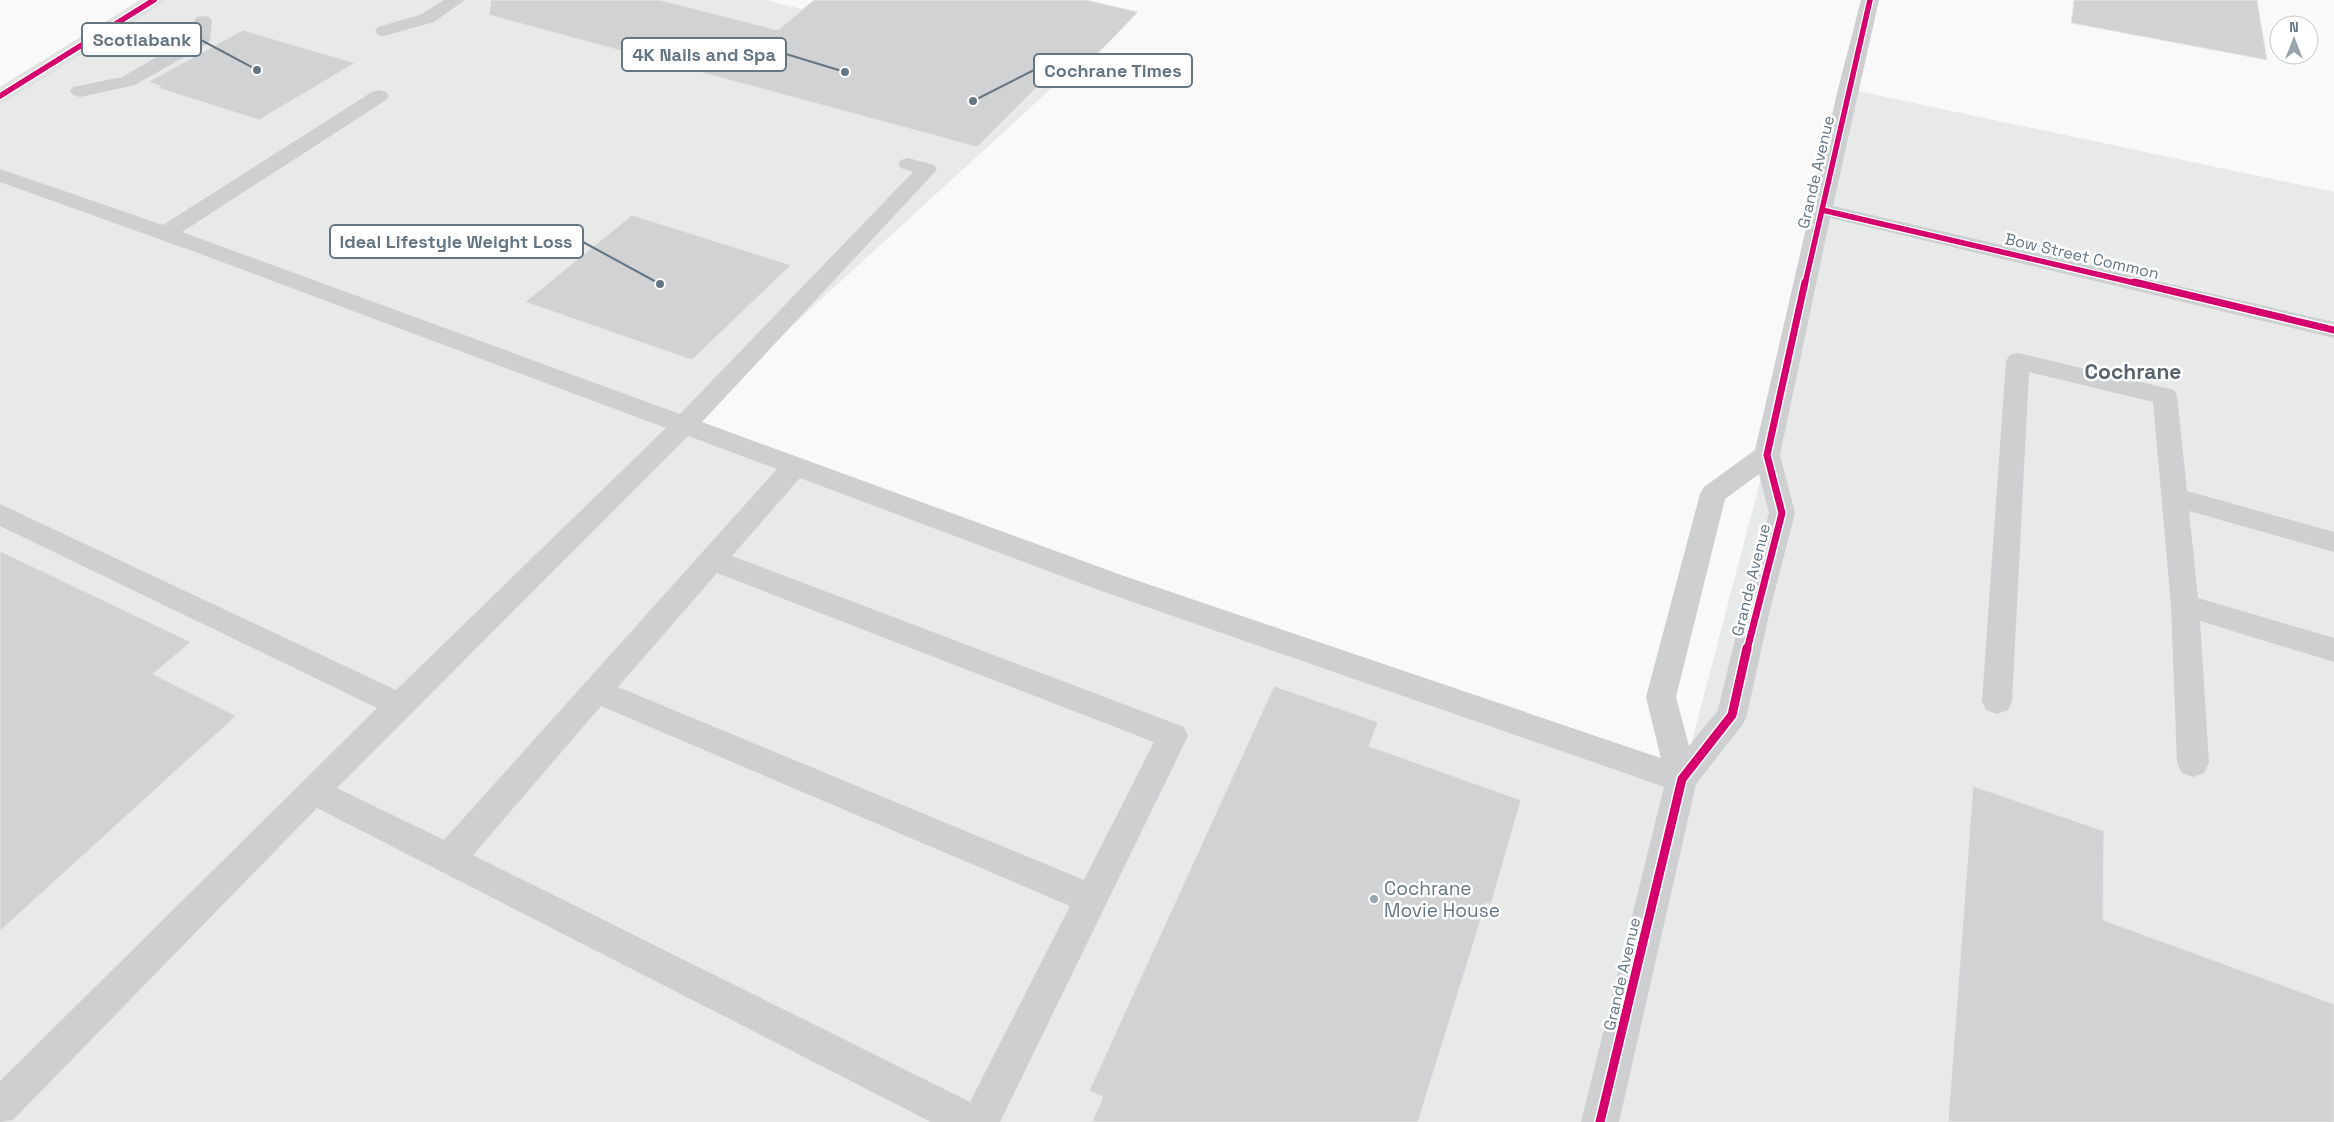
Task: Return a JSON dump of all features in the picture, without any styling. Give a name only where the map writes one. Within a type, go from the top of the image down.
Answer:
[{"type":"street","points":[[0,96],[154,0]]},
{"type":"street","points":[[431,0],[391,28],[428,18],[456,0]]},
{"type":"street","name":"Grande Avenue","points":[[1600,1122],[1682,779],[1732,715],[1756,610],[1782,514],[1767,455],[1848,89],[1870,0]]},
{"type":"street","points":[[80,91],[128,81],[201,40],[203,21]]},
{"type":"street","points":[[166,233],[379,96]]},
{"type":"street","points":[[0,1107],[313,791],[684,425],[927,169],[908,164]]},
{"type":"street","points":[[0,176],[166,233],[1114,584],[1682,779]]},
{"type":"street","name":"Bow Street Common","points":[[1822,210],[1897,226],[2334,330]]},
{"type":"street","points":[[1997,702],[2018,361],[2165,396],[2185,605],[2193,763]]},
{"type":"street","name":"Grande Avenue","points":[[1682,779],[1661,697],[1712,494],[1767,455]]},
{"type":"street","points":[[448,859],[795,466]]},
{"type":"street","points":[[2176,498],[2334,542]]},
{"type":"street","points":[[0,514],[400,706]]},
{"type":"street","points":[[712,560],[1173,736],[980,1122]]},
{"type":"street","points":[[2185,605],[2334,650]]},
{"type":"street","points":[[596,691],[1091,899]]},
{"type":"street","points":[[313,791],[970,1122]]},
{"type":"shaded area","points":[[153,0],[765,0],[1067,74],[685,424],[1682,779],[1767,455],[1848,89],[2334,192],[2334,1122],[0,1122],[0,96]]},
{"type":"building","points":[[491,0],[660,0],[778,30],[814,0],[1086,0],[1138,12],[1082,70],[1059,65],[977,147],[489,15]]},
{"type":"building","points":[[2074,0],[2257,0],[2267,60],[2071,23]]},
{"type":"building","points":[[243,30],[355,63],[259,120],[158,88],[161,86],[148,82]]},
{"type":"building","points":[[632,215],[791,265],[692,360],[525,302]]},
{"type":"building","points":[[0,551],[191,642],[153,674],[236,716],[0,931]]},
{"type":"building","points":[[1274,686],[1378,722],[1369,746],[1521,800],[1491,904],[1486,903],[1418,1122],[1092,1122],[1103,1097],[1089,1091]]},
{"type":"building","points":[[1973,786],[2104,831],[2103,920],[2334,1004],[2334,1122],[1948,1122]]},
{"type":"cycle path","points":[[0,96],[154,0]]},
{"type":"cycle path","points":[[1600,1122],[1682,779],[1732,715],[1756,610],[1782,513],[1767,455],[1848,89],[1870,0]]},
{"type":"cycle path","points":[[1822,210],[1897,226],[2334,330]]},
{"type":"place","name":"Scotiabank","points":[[257,70]]},
{"type":"place","name":"4K Nails and Spa","points":[[845,72]]},
{"type":"place","name":"Cochrane Times","points":[[973,101]]},
{"type":"place","name":"Ideal Lifestyle Weight Loss","points":[[660,284]]},
{"type":"place","name":"Cochrane Movie House","points":[[1374,899]]},
{"type":"district","name":"Cochrane","points":[[2133,371]]}]
